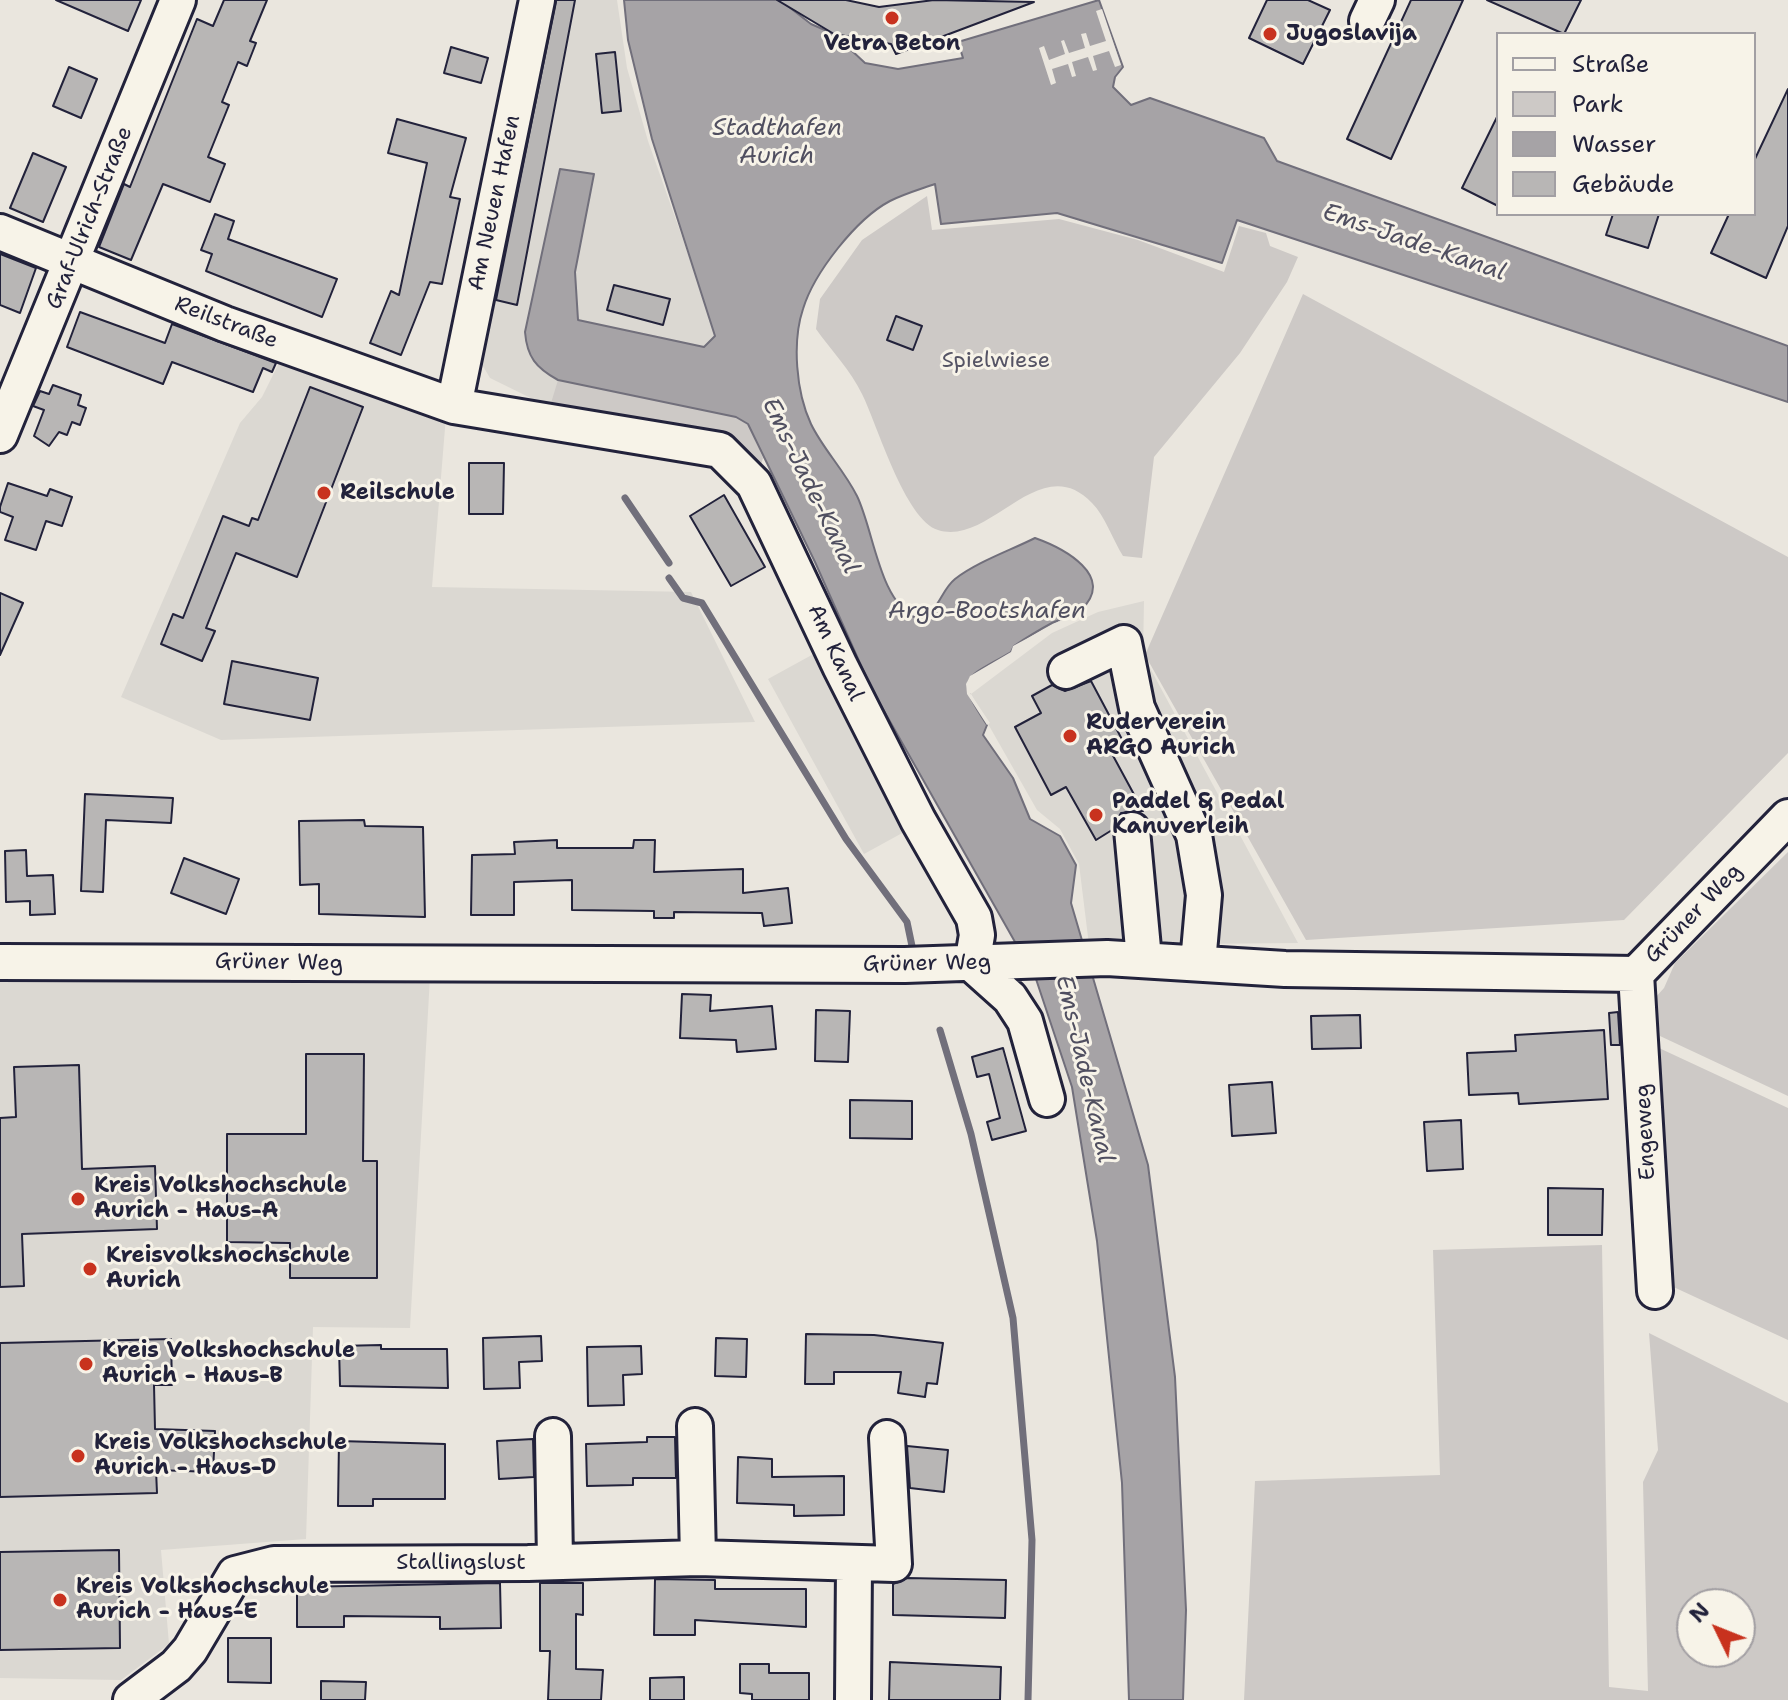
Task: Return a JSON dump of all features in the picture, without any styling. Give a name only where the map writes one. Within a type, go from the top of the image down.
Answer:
[{"type":"street","name":"Graf-Ulrich-Straße","points":[[0,435],[178,0]]},
{"type":"street","name":"Am Neuen Hafen","points":[[454,406],[537,0]]},
{"type":"street","name":"Reilstraße","points":[[0,232],[225,324],[454,406]]},
{"type":"street","name":"Am Kanal","points":[[454,406],[720,450],[736,464],[754,484],[840,666],[918,820],[974,918],[977,935],[989,963]]},
{"type":"street","points":[[1066,671],[1124,643],[1137,708],[1194,835],[1204,895],[1198,963]]},
{"type":"street","name":"Grüner Weg","points":[[0,962],[989,963],[1107,958],[1285,969],[1636,974],[1788,817]]},
{"type":"street","points":[[1132,830],[1144,959]]},
{"type":"street","points":[[989,963],[1025,1021],[1047,1099]]},
{"type":"street","name":"Engeweg","points":[[1636,974],[1655,1291]]},
{"type":"street","points":[[695,1426],[698,1558]]},
{"type":"street","points":[[553,1436],[555,1562]]},
{"type":"street","name":"Stallingslust","points":[[131,1700],[176,1666],[190,1650],[235,1574],[274,1564],[698,1558],[894,1564],[887,1438]]},
{"type":"street","points":[[853,1700],[854,1565]]},
{"type":"street","points":[[174,1700],[176,1666]]},
{"type":"shaded area","points":[[544,0],[617,0],[627,68],[648,141],[713,324],[727,433],[549,407],[490,378],[477,356]]},
{"type":"shaded area","name":"Reilschule","points":[[283,355],[446,416],[432,587],[691,592],[755,722],[221,740],[121,697],[240,423],[262,397]]},
{"type":"shaded area","points":[[1144,601],[1143,655],[1298,943],[1089,945],[1079,864],[1060,829],[1037,810],[971,694],[1052,633],[1098,612]]},
{"type":"shaded area","points":[[819,651],[915,826],[864,854],[768,679]]},
{"type":"shaded area","points":[[0,977],[201,980],[231,977],[430,977],[410,1328],[313,1327],[306,1539],[161,1550],[169,1644],[121,1680],[0,1678]]},
{"type":"green space","name":"Spielwiese","points":[[927,196],[932,230],[1059,219],[1138,240],[1224,272],[1239,226],[1266,233],[1270,246],[1298,257],[1287,282],[1240,353],[1154,457],[1142,558],[1123,556],[1097,508],[1073,489],[1053,486],[1034,492],[977,525],[957,531],[938,530],[926,523],[914,509],[893,470],[857,385],[816,329],[820,299],[862,240]]},
{"type":"green space","points":[[1303,294],[1788,557],[1788,753],[1624,920],[1306,940],[1145,655]]},
{"type":"green space","points":[[558,380],[736,417],[748,424],[763,458],[757,479],[548,413]]},
{"type":"green space","points":[[1788,852],[1788,1096],[1660,1036],[1655,998],[1664,988],[1675,963]]},
{"type":"green space","points":[[1659,1048],[1788,1108],[1788,1340],[1667,1284]]},
{"type":"green space","points":[[1602,1245],[1609,1687],[1648,1691],[1643,1482],[1658,1450],[1649,1333],[1788,1403],[1788,1700],[1244,1700],[1255,1481],[1440,1475],[1433,1250]]},
{"type":"water","points":[[624,0],[780,0],[811,24],[834,34],[865,63],[898,69],[963,58],[958,42],[1099,0],[1123,67],[1115,77],[1113,87],[1131,105],[1150,98],[1264,138],[1277,161],[1788,346],[1788,402],[1237,220],[1222,263],[1057,213],[941,224],[935,184],[877,209],[850,234],[816,279],[803,309],[798,336],[797,367],[802,397],[816,433],[857,496],[886,581],[904,609],[916,618],[924,616],[935,607],[955,579],[1035,538],[1059,549],[1082,565],[1090,575],[1093,586],[1091,598],[1081,610],[1014,646],[1011,652],[974,674],[968,687],[987,725],[983,735],[1013,778],[1030,819],[1060,836],[1076,865],[1071,903],[1148,1165],[1175,1377],[1186,1610],[1183,1700],[1129,1700],[1122,1483],[1097,1241],[1072,1087],[1036,979],[871,688],[815,562],[748,424],[736,417],[558,380],[538,366],[528,348],[525,332],[560,169],[594,174],[575,272],[578,320],[704,347],[715,336],[652,139],[628,40]]},
{"type":"pier","points":[[1102,9],[1121,65],[1115,67],[1109,51],[1093,56],[1097,70],[1093,71],[1088,57],[1072,62],[1076,76],[1072,77],[1068,64],[1052,69],[1056,83],[1051,85],[1039,48],[1044,46],[1049,60],[1065,54],[1061,41],[1064,40],[1069,53],[1085,48],[1081,34],[1086,33],[1090,46],[1106,41],[1096,11]]},
{"type":"pier","points":[[1065,618],[973,679],[970,693],[990,723],[987,725],[967,694],[966,684],[970,676],[1011,652],[1013,646]]},
{"type":"building","points":[[56,0],[141,0],[128,31]]},
{"type":"building","points":[[224,0],[267,0],[250,41],[256,43],[247,66],[238,62],[222,102],[229,105],[208,157],[225,164],[210,202],[163,184],[131,260],[99,247],[124,184],[130,187],[197,19],[213,26]]},
{"type":"building","points":[[556,0],[575,0],[517,305],[496,300]]},
{"type":"building","name":"Vetra Beton","points":[[777,0],[846,0],[879,7],[934,0],[1034,2],[896,54],[891,44],[834,34]]},
{"type":"building","points":[[1267,0],[1308,0],[1330,10],[1303,64],[1249,38]]},
{"type":"building","points":[[1411,0],[1463,0],[1391,159],[1347,139]]},
{"type":"building","points":[[1487,0],[1581,0],[1565,32]]},
{"type":"building","points":[[451,47],[488,58],[481,83],[444,73]]},
{"type":"building","points":[[615,52],[621,111],[602,113],[596,54]]},
{"type":"building","points":[[69,67],[97,79],[81,118],[53,106]]},
{"type":"building","points":[[1788,89],[1788,226],[1766,278],[1711,253],[1728,216],[1756,216],[1756,157]]},
{"type":"building","points":[[397,119],[466,138],[450,197],[460,199],[442,284],[430,282],[401,355],[370,343],[391,291],[399,295],[427,163],[388,153]]},
{"type":"building","points":[[1496,119],[1496,205],[1462,188]]},
{"type":"building","points":[[33,153],[66,167],[43,222],[10,208]]},
{"type":"building","points":[[215,214],[234,221],[228,239],[337,279],[322,317],[206,271],[212,254],[201,250]]},
{"type":"building","points":[[1612,216],[1658,216],[1648,248],[1606,235]]},
{"type":"building","points":[[0,254],[36,268],[20,313],[0,305]]},
{"type":"building","points":[[614,285],[670,299],[663,325],[607,310]]},
{"type":"building","points":[[80,312],[165,343],[172,324],[276,363],[272,372],[263,368],[253,392],[172,362],[163,384],[67,347]]},
{"type":"building","points":[[896,316],[922,326],[913,350],[887,340]]},
{"type":"building","points":[[53,385],[81,395],[78,405],[86,408],[80,425],[72,422],[67,435],[59,432],[49,446],[34,436],[44,410],[33,406],[40,391],[49,394]]},
{"type":"building","name":"Reilschule","points":[[310,387],[363,407],[297,577],[236,553],[206,628],[215,631],[202,661],[161,644],[173,614],[183,618],[223,516],[249,526],[252,518],[258,520]]},
{"type":"building","points":[[469,463],[504,463],[503,514],[469,514]]},
{"type":"building","points":[[8,483],[47,496],[50,489],[72,497],[62,526],[46,521],[36,550],[5,540],[13,517],[0,512]]},
{"type":"building","points":[[724,495],[765,567],[731,586],[690,516]]},
{"type":"building","points":[[0,593],[23,603],[0,655]]},
{"type":"building","points":[[232,661],[318,678],[310,720],[224,704]]},
{"type":"building","name":"Ruderverein ARGO Aurich","points":[[1091,681],[1125,745],[1111,752],[1143,811],[1121,813],[1112,830],[1096,840],[1066,787],[1051,795],[1015,727],[1041,713],[1032,696],[1052,685],[1065,691]]},
{"type":"building","points":[[85,794],[173,798],[171,823],[106,820],[103,892],[81,891]]},
{"type":"building","points":[[364,820],[365,826],[423,827],[425,917],[319,914],[319,884],[300,885],[299,821]]},
{"type":"building","points":[[557,840],[557,848],[633,848],[634,840],[655,840],[654,872],[743,869],[743,893],[788,888],[792,923],[764,926],[762,913],[674,912],[674,918],[654,918],[654,911],[572,910],[572,880],[514,882],[514,915],[471,915],[472,855],[515,854],[514,842]]},
{"type":"building","points":[[26,850],[27,876],[53,875],[55,914],[30,915],[30,901],[6,902],[5,851]]},
{"type":"building","points":[[184,858],[239,879],[226,914],[171,893]]},
{"type":"building","points":[[682,994],[711,995],[710,1011],[772,1006],[776,1049],[737,1052],[736,1040],[680,1038]]},
{"type":"building","points":[[816,1010],[850,1011],[848,1062],[815,1061]]},
{"type":"building","points":[[1618,1012],[1620,1045],[1611,1045],[1609,1013]]},
{"type":"building","points":[[1360,1015],[1361,1048],[1312,1049],[1311,1016]]},
{"type":"building","points":[[1604,1030],[1608,1099],[1519,1104],[1518,1093],[1469,1095],[1467,1053],[1516,1051],[1515,1035]]},
{"type":"building","points":[[1003,1048],[1026,1131],[992,1140],[987,1122],[1000,1118],[989,1074],[977,1077],[972,1057]]},
{"type":"building","points":[[306,1054],[364,1054],[363,1161],[377,1161],[377,1278],[290,1278],[290,1243],[227,1242],[227,1134],[306,1134]]},
{"type":"building","name":"Kreis Volkshochschule Aurich - Haus-A","points":[[79,1065],[82,1169],[155,1166],[157,1229],[22,1234],[24,1286],[0,1287],[0,1118],[16,1117],[14,1067]]},
{"type":"building","points":[[1272,1082],[1276,1133],[1232,1136],[1229,1085]]},
{"type":"building","points":[[850,1100],[912,1101],[912,1139],[850,1138]]},
{"type":"building","points":[[1461,1120],[1463,1169],[1427,1171],[1424,1122]]},
{"type":"building","points":[[1548,1188],[1603,1189],[1602,1235],[1548,1235]]},
{"type":"building","points":[[806,1334],[874,1335],[943,1343],[937,1384],[927,1383],[925,1397],[898,1393],[901,1372],[834,1372],[834,1384],[805,1384]]},
{"type":"building","points":[[541,1336],[542,1361],[519,1362],[520,1388],[484,1389],[483,1338]]},
{"type":"building","points":[[716,1338],[747,1339],[746,1377],[715,1376]]},
{"type":"building","points":[[171,1339],[172,1385],[154,1385],[155,1429],[215,1431],[213,1472],[156,1470],[157,1493],[0,1497],[0,1343]]},
{"type":"building","points":[[381,1345],[381,1349],[447,1349],[448,1388],[340,1386],[339,1346]]},
{"type":"building","points":[[641,1346],[642,1374],[623,1375],[624,1405],[588,1406],[587,1347]]},
{"type":"building","points":[[647,1437],[675,1437],[676,1478],[633,1478],[633,1485],[587,1486],[586,1444],[647,1442]]},
{"type":"building","points":[[533,1439],[534,1477],[499,1479],[497,1441]]},
{"type":"building","points":[[339,1441],[445,1444],[445,1499],[373,1499],[373,1506],[338,1506]]},
{"type":"building","points":[[907,1446],[948,1450],[944,1492],[910,1488]]},
{"type":"building","points":[[738,1457],[772,1459],[772,1477],[844,1476],[844,1515],[794,1516],[794,1505],[737,1503]]},
{"type":"building","name":"Kreis Volkshochschule Aurich - Haus-E","points":[[119,1550],[120,1648],[0,1650],[0,1552]]},
{"type":"building","points":[[907,1578],[1006,1580],[1005,1618],[893,1615],[893,1584]]},
{"type":"building","points":[[655,1579],[715,1580],[715,1589],[806,1589],[806,1627],[695,1620],[695,1635],[654,1635]]},
{"type":"building","points":[[500,1583],[501,1628],[440,1629],[440,1617],[344,1616],[344,1627],[297,1627],[297,1587]]},
{"type":"building","points":[[540,1583],[583,1583],[583,1615],[576,1614],[576,1669],[603,1670],[601,1700],[548,1700],[550,1651],[540,1651]]},
{"type":"building","points":[[228,1638],[271,1638],[271,1683],[228,1682]]},
{"type":"building","points":[[890,1662],[1001,1667],[1000,1700],[889,1700]]},
{"type":"building","points":[[740,1664],[769,1664],[769,1673],[809,1673],[809,1700],[752,1700],[752,1694],[740,1693]]},
{"type":"building","points":[[684,1677],[684,1700],[650,1700],[650,1678]]},
{"type":"building","points":[[321,1681],[366,1682],[365,1700],[321,1700]]},
{"type":"waterway","points":[[625,498],[669,563]]},
{"type":"waterway","points":[[669,578],[683,598],[702,603],[846,839],[907,922],[912,946]]},
{"type":"waterway","points":[[940,1030],[971,1134],[1013,1318],[1032,1540],[1028,1700]]},
{"type":"place","name":"Vetra Beton","points":[[892,18]]},
{"type":"place","name":"Jugoslavija","points":[[1270,34]]},
{"type":"place","name":"Reilschule","points":[[324,493]]},
{"type":"place","name":"Ruderverein ARGO Aurich","points":[[1070,736]]},
{"type":"place","name":"Paddel & Pedal Kanuverleih","points":[[1096,815]]},
{"type":"place","name":"Kreis Volkshochschule Aurich - Haus-A","points":[[78,1199]]},
{"type":"place","name":"Kreisvolkshochschule Aurich","points":[[90,1269]]},
{"type":"place","name":"Kreis Volkshochschule Aurich - Haus-B","points":[[86,1364]]},
{"type":"place","name":"Kreis Volkshochschule Aurich - Haus-D","points":[[78,1456]]},
{"type":"place","name":"Kreis Volkshochschule Aurich - Haus-E","points":[[60,1600]]},
{"type":"water label","name":"Stadthafen Aurich","points":[[777,143]]},
{"type":"water label","name":"Ems-Jade-Kanal","points":[[1414,243]]},
{"type":"water label","name":"Ems-Jade-Kanal","points":[[810,486]]},
{"type":"water label","name":"Argo-Bootshafen","points":[[987,612]]},
{"type":"water label","name":"Ems-Jade-Kanal","points":[[1084,1069]]}]
